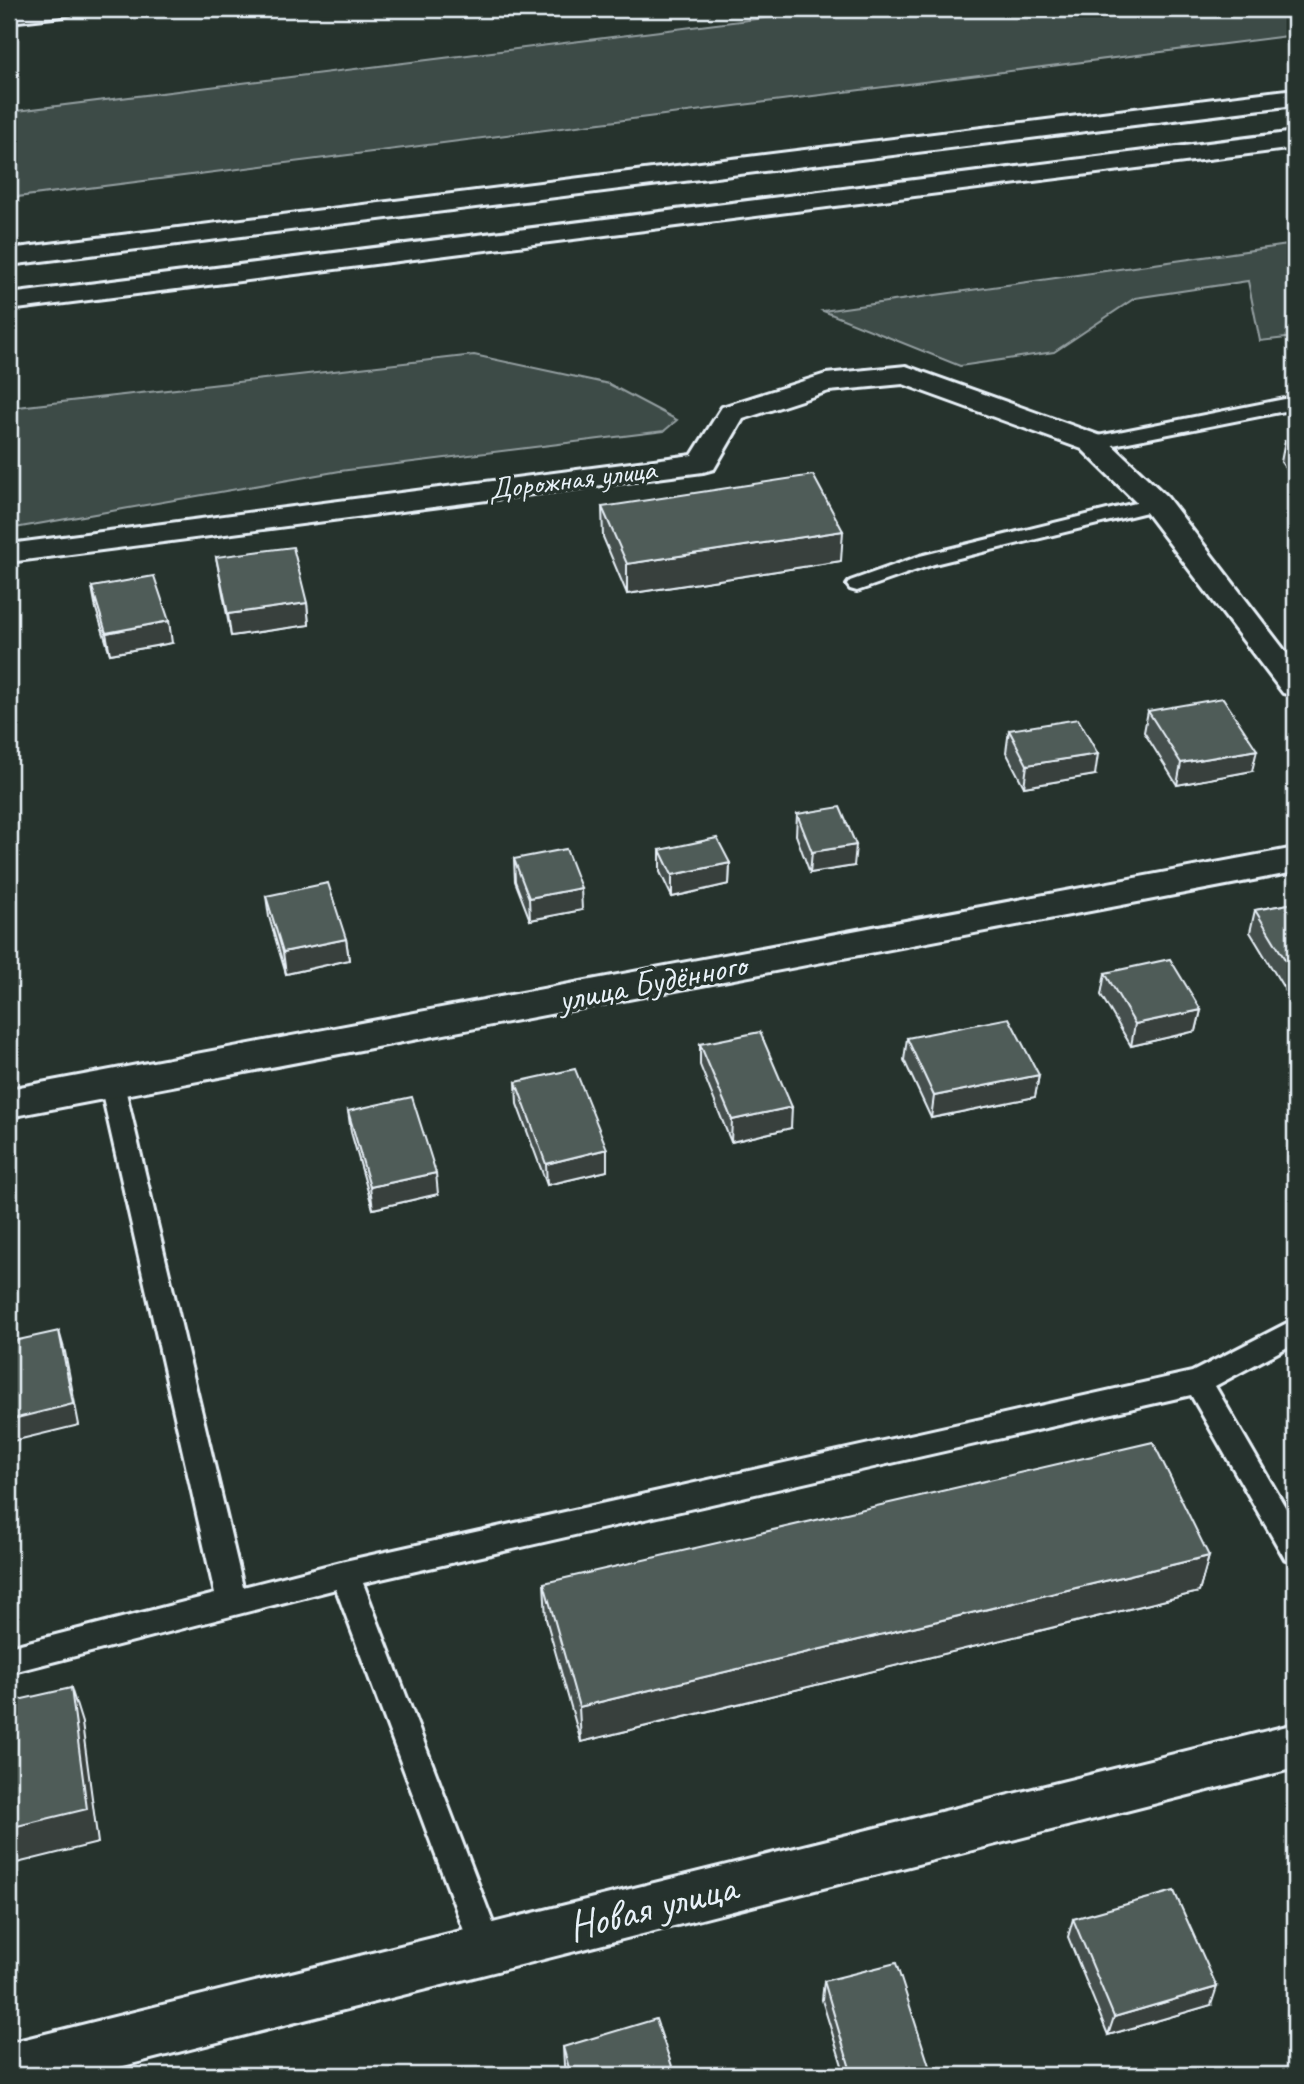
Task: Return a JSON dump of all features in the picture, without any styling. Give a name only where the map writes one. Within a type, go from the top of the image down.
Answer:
[{"type":"main road","points":[[9,15],[64,9]]},
{"type":"main road","points":[[9,257],[1295,97]]},
{"type":"main road","points":[[9,302],[1295,140]]},
{"type":"main road","name":"Дорожная улица","points":[[9,553],[703,463],[732,413],[827,383],[906,375],[1093,443]]},
{"type":"main road","points":[[1093,443],[1156,504],[1295,686]]},
{"type":"main road","name":"улица Будённого","points":[[9,1104],[1295,860]]},
{"type":"main road","name":"Новая улица","points":[[9,2068],[1295,1746]]},
{"type":"lane","points":[[1093,443],[1295,403]]},
{"type":"lane","points":[[857,585],[928,560],[1156,504]]},
{"type":"lane","points":[[112,1084],[232,1603]]},
{"type":"lane","points":[[9,1660],[345,1574],[1198,1382],[1295,1330]]},
{"type":"lane","points":[[1198,1382],[1295,1550]]},
{"type":"lane","points":[[345,1574],[487,1948]]},
{"type":"shaded area","points":[[837,9],[1295,9],[1295,35],[9,198],[9,112]]},
{"type":"shaded area","points":[[1295,244],[1295,337],[1260,341],[1248,281],[1135,298],[1054,352],[960,366],[823,311]]},
{"type":"shaded area","points":[[474,355],[609,384],[677,420],[664,431],[340,471],[9,529],[9,408]]},
{"type":"building","points":[[1295,439],[1295,455],[1285,441]]},
{"type":"building","points":[[813,475],[843,531],[627,564],[602,507]]},
{"type":"building","points":[[293,547],[307,603],[228,614],[216,557]]},
{"type":"building","points":[[154,576],[169,621],[106,633],[92,587]]},
{"type":"building","points":[[1223,698],[1257,750],[1181,763],[1148,711]]},
{"type":"building","points":[[1078,719],[1098,754],[1027,765],[1009,730]]},
{"type":"building","points":[[840,807],[856,845],[812,852],[797,814]]},
{"type":"building","points":[[717,838],[730,863],[672,875],[660,850]]},
{"type":"building","points":[[566,849],[581,888],[529,898],[514,859]]},
{"type":"building","points":[[328,883],[346,939],[283,952],[266,896]]},
{"type":"building","points":[[1295,903],[1295,976],[1255,910]]},
{"type":"building","points":[[1170,959],[1201,1010],[1135,1024],[1105,973]]},
{"type":"building","points":[[1009,1018],[1039,1075],[934,1096],[907,1038]]},
{"type":"building","points":[[760,1032],[792,1107],[732,1120],[700,1044]]},
{"type":"building","points":[[575,1069],[607,1149],[546,1164],[516,1082]]},
{"type":"building","points":[[412,1097],[436,1173],[370,1187],[348,1111]]},
{"type":"building","points":[[59,1331],[73,1404],[9,1420],[9,1342]]},
{"type":"building","points":[[1153,1442],[1209,1556],[579,1707],[544,1583]]},
{"type":"building","points":[[71,1688],[87,1809],[9,1828],[9,1702]]},
{"type":"building","points":[[1174,1891],[1217,1987],[1114,2017],[1073,1919]]},
{"type":"building","points":[[896,1963],[932,2075],[852,2075],[824,1981]]},
{"type":"building","points":[[656,2019],[675,2075],[571,2075],[563,2047]]}]
